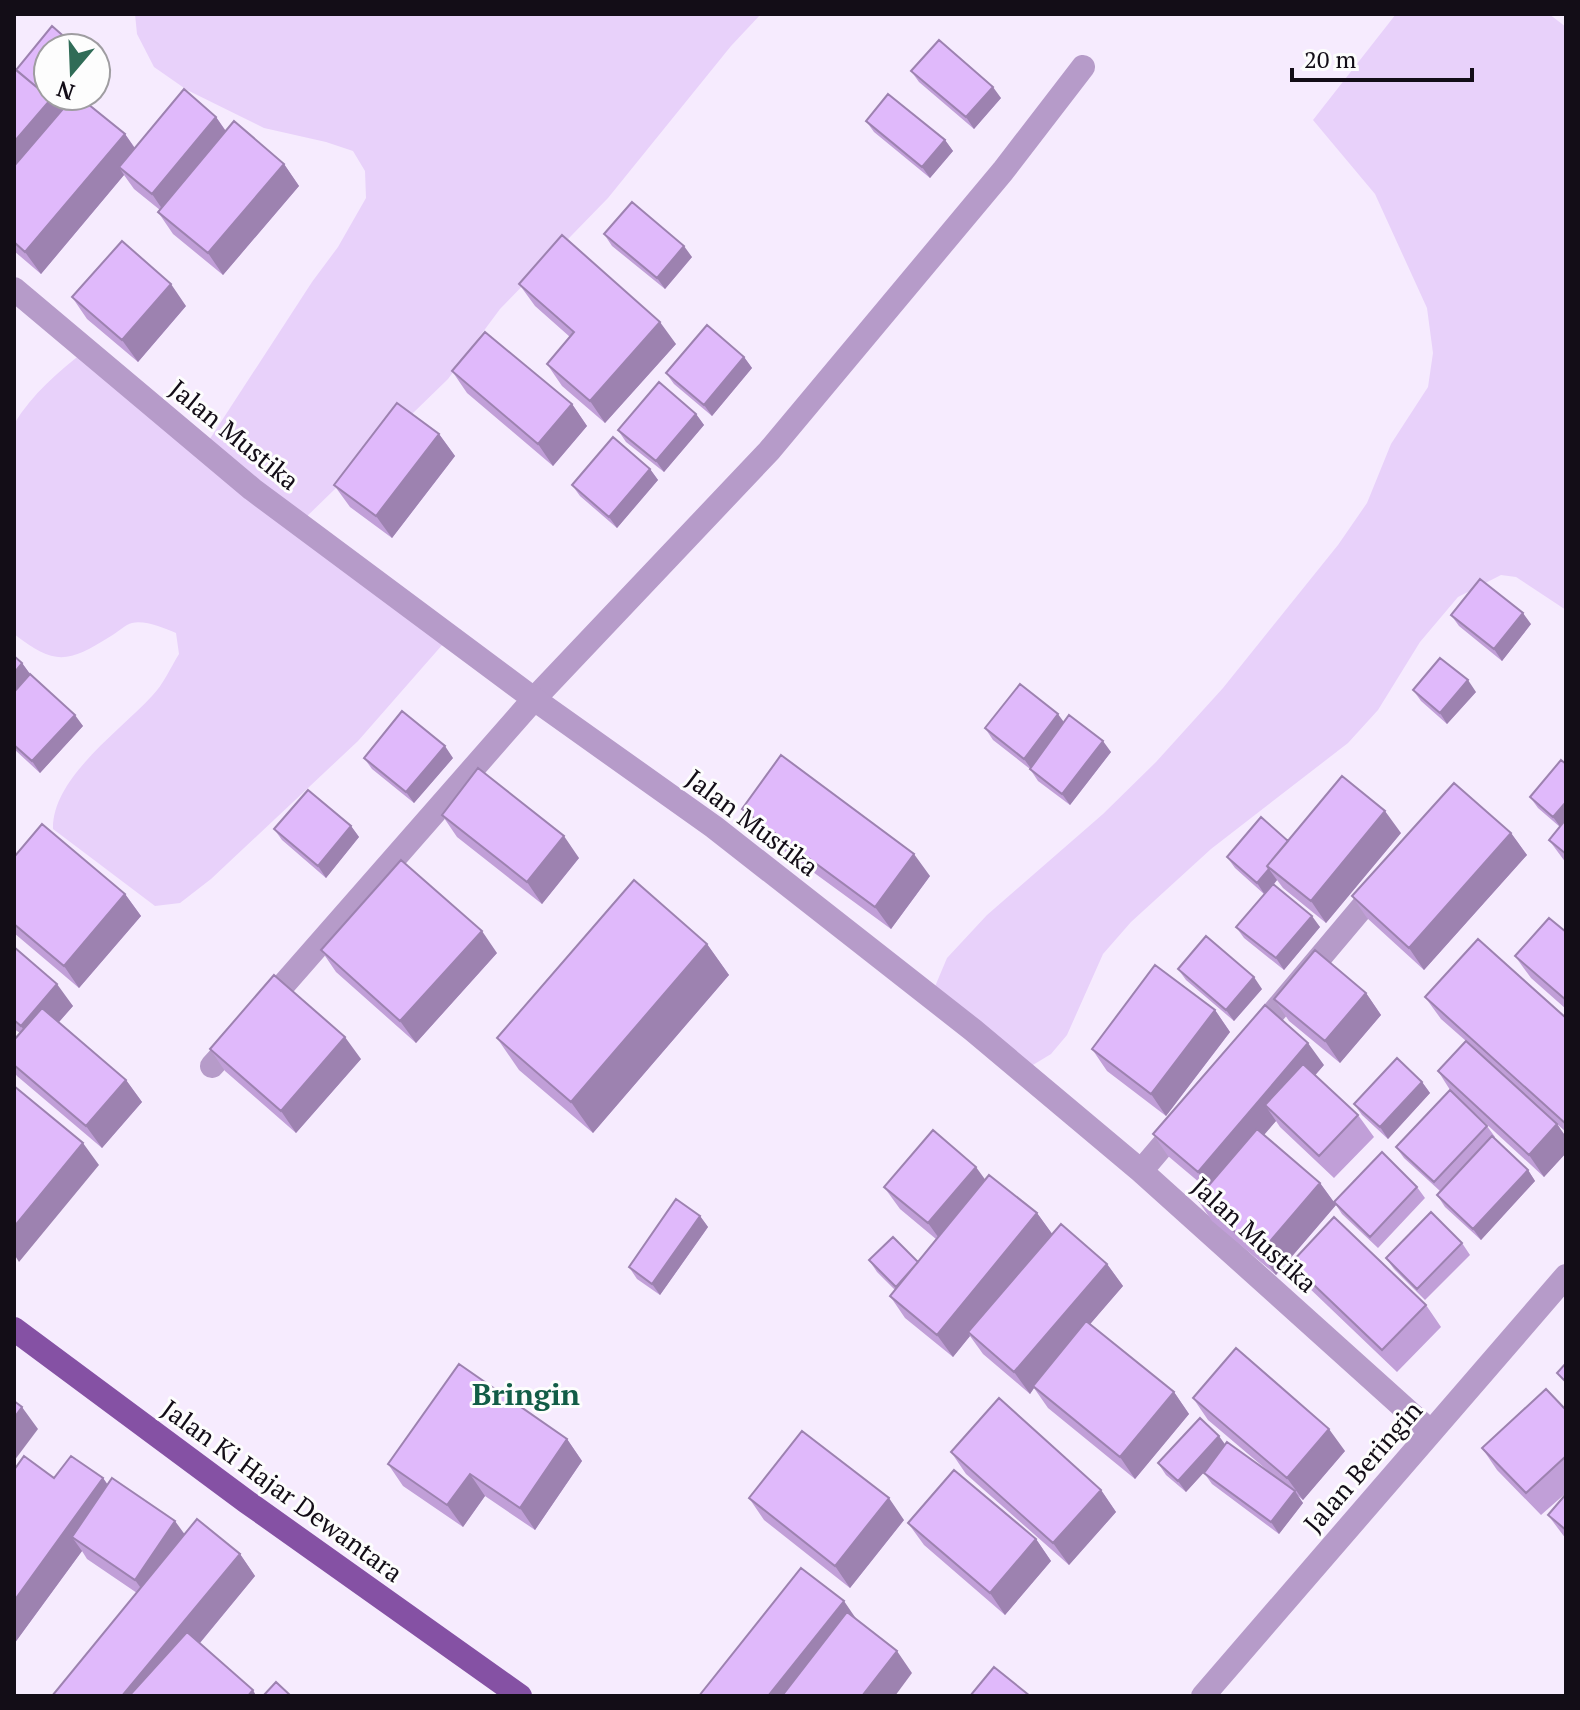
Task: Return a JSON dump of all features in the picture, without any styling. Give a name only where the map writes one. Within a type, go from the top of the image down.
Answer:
[{"type":"main road","name":"Jalan Ki Hajar Dewantara","points":[[14,1329],[247,1502],[520,1696]]},
{"type":"street","points":[[212,1066],[534,699],[769,451],[1003,171],[1083,67]]},
{"type":"street","name":"Jalan Mustika","points":[[14,289],[252,489],[534,699],[714,827],[973,1030],[1141,1171],[1431,1432]]},
{"type":"street","points":[[1243,1049],[1396,867]]},
{"type":"street","points":[[1141,1171],[1192,1110]]},
{"type":"street","name":"Jalan Beringin","points":[[1203,1696],[1566,1276]]},
{"type":"shaded area","points":[[135,14],[761,14],[731,46],[608,198],[500,309],[448,379],[299,524],[450,636],[358,741],[211,879],[180,903],[155,906],[53,829],[56,810],[75,774],[163,681],[179,654],[176,633],[148,624],[132,623],[83,652],[62,657],[40,652],[14,634],[14,424],[29,402],[86,350],[204,448],[338,247],[366,198],[365,171],[353,151],[264,128],[187,90],[154,67],[137,34]]},
{"type":"shaded area","points":[[1396,14],[1549,14],[1566,27],[1566,610],[1516,577],[1501,575],[1458,597],[1420,642],[1378,710],[1348,743],[1211,849],[1131,922],[1103,954],[1067,1035],[1051,1054],[1023,1071],[931,996],[947,958],[987,915],[1103,814],[1156,762],[1223,688],[1338,545],[1367,503],[1391,444],[1428,387],[1433,353],[1427,308],[1375,194],[1313,120]]},
{"type":"building","points":[[939,40],[993,87],[966,117],[911,71]]},
{"type":"building","points":[[32,50],[32,83],[16,70]]},
{"type":"building","points":[[14,68],[32,83],[32,112],[40,112],[14,142]]},
{"type":"building","points":[[184,89],[216,117],[152,194],[119,167]]},
{"type":"building","points":[[888,94],[945,140],[922,167],[866,121]]},
{"type":"building","points":[[60,112],[98,112],[125,134],[25,252],[14,242],[14,166]]},
{"type":"building","points":[[234,121],[284,164],[208,253],[158,212]]},
{"type":"building","points":[[632,202],[684,246],[657,278],[604,234]]},
{"type":"building","points":[[562,235],[660,322],[590,401],[547,364],[574,332],[519,284]]},
{"type":"building","points":[[122,241],[171,284],[122,340],[72,297]]},
{"type":"building","points":[[707,325],[744,357],[704,405],[666,373]]},
{"type":"building","points":[[485,332],[572,404],[538,444],[452,371]]},
{"type":"building","points":[[659,382],[696,414],[656,461],[618,430]]},
{"type":"building","points":[[397,403],[439,434],[376,516],[334,485]]},
{"type":"building","points":[[613,437],[650,469],[609,517],[572,485]]},
{"type":"building","points":[[1480,579],[1523,613],[1494,649],[1451,615]]},
{"type":"building","points":[[14,656],[22,663],[14,673]]},
{"type":"building","points":[[1440,658],[1468,680],[1440,713],[1413,690]]},
{"type":"building","points":[[30,674],[75,715],[32,761],[14,745],[14,692]]},
{"type":"building","points":[[1020,684],[1058,714],[1024,759],[985,728]]},
{"type":"building","points":[[402,711],[445,746],[406,792],[364,758]]},
{"type":"building","points":[[1069,715],[1103,741],[1062,794],[1030,769]]},
{"type":"building","points":[[781,755],[914,854],[875,907],[742,809]]},
{"type":"building","points":[[1561,760],[1566,764],[1566,802],[1553,817],[1530,797]]},
{"type":"building","points":[[478,768],[564,836],[527,882],[442,815]]},
{"type":"building","points":[[1342,776],[1385,811],[1311,901],[1267,866]]},
{"type":"building","points":[[1454,783],[1511,833],[1409,948],[1352,896]]},
{"type":"building","points":[[308,790],[351,826],[318,866],[274,829]]},
{"type":"building","points":[[1261,817],[1288,841],[1257,883],[1227,857]]},
{"type":"building","points":[[1566,819],[1566,854],[1549,840]]},
{"type":"building","points":[[42,824],[125,894],[64,966],[14,924],[14,857]]},
{"type":"building","points":[[401,860],[482,931],[400,1021],[321,950]]},
{"type":"building","points":[[634,880],[707,944],[571,1102],[497,1038]]},
{"type":"building","points":[[1273,884],[1312,916],[1276,958],[1236,927]]},
{"type":"building","points":[[1549,918],[1566,932],[1566,1000],[1515,956]]},
{"type":"building","points":[[1206,936],[1254,977],[1226,1010],[1178,969]]},
{"type":"building","points":[[1478,939],[1566,1018],[1566,1124],[1425,997]]},
{"type":"building","points":[[14,947],[57,984],[21,1026],[14,1020]]},
{"type":"building","points":[[1315,950],[1366,993],[1325,1041],[1274,999]]},
{"type":"building","points":[[1155,965],[1215,1010],[1151,1094],[1092,1049]]},
{"type":"building","points":[[274,975],[345,1037],[281,1111],[210,1049]]},
{"type":"building","points":[[1265,1005],[1308,1043],[1198,1172],[1153,1134]]},
{"type":"building","points":[[42,1008],[126,1080],[86,1126],[14,1065],[14,1040]]},
{"type":"building","points":[[1466,1041],[1557,1124],[1529,1155],[1438,1071]]},
{"type":"building","points":[[1397,1058],[1422,1082],[1380,1127],[1354,1104]]},
{"type":"building","points":[[1303,1064],[1358,1115],[1319,1156],[1265,1105]]},
{"type":"building","points":[[14,1086],[83,1143],[14,1227]]},
{"type":"building","points":[[1450,1090],[1487,1126],[1434,1182],[1396,1147]]},
{"type":"building","points":[[1257,1129],[1320,1183],[1260,1253],[1197,1199]]},
{"type":"building","points":[[933,1130],[976,1167],[928,1223],[884,1187]]},
{"type":"building","points":[[1492,1136],[1528,1170],[1473,1229],[1437,1195]]},
{"type":"building","points":[[1382,1152],[1417,1187],[1370,1237],[1334,1202]]},
{"type":"building","points":[[989,1175],[1037,1213],[937,1335],[890,1296]]},
{"type":"building","points":[[676,1199],[700,1216],[652,1284],[629,1267]]},
{"type":"building","points":[[1431,1212],[1462,1243],[1417,1289],[1386,1258]]},
{"type":"building","points":[[1334,1217],[1426,1305],[1382,1350],[1291,1263]]},
{"type":"building","points":[[1061,1224],[1107,1264],[1014,1372],[968,1332]]},
{"type":"building","points":[[893,1237],[918,1262],[896,1287],[869,1260]]},
{"type":"building","points":[[1086,1321],[1174,1392],[1120,1457],[1033,1386]]},
{"type":"building","points":[[1236,1348],[1329,1429],[1287,1478],[1193,1398]]},
{"type":"building","points":[[1566,1363],[1566,1382],[1557,1373]]},
{"type":"building","points":[[459,1364],[567,1439],[520,1508],[470,1474],[447,1505],[388,1464]]},
{"type":"building","points":[[1546,1389],[1566,1410],[1566,1456],[1526,1493],[1482,1448]]},
{"type":"building","points":[[999,1398],[1101,1490],[1053,1543],[951,1452]]},
{"type":"building","points":[[14,1401],[22,1407],[14,1418]]},
{"type":"building","points":[[1200,1418],[1219,1436],[1178,1481],[1158,1463]]},
{"type":"building","points":[[802,1431],[889,1498],[835,1566],[749,1498]]},
{"type":"building","points":[[1227,1442],[1295,1491],[1271,1522],[1204,1473]]},
{"type":"building","points":[[24,1456],[54,1478],[71,1456],[103,1478],[14,1601],[14,1470]]},
{"type":"building","points":[[954,1470],[1036,1539],[990,1593],[908,1523]]},
{"type":"building","points":[[112,1478],[175,1521],[135,1580],[72,1537]]},
{"type":"building","points":[[1566,1494],[1566,1530],[1548,1515]]},
{"type":"building","points":[[197,1519],[240,1554],[122,1696],[52,1696]]},
{"type":"building","points":[[801,1568],[844,1601],[768,1696],[699,1696]]},
{"type":"building","points":[[847,1612],[897,1651],[862,1696],[782,1696]]},
{"type":"building","points":[[187,1632],[253,1690],[248,1696],[129,1696]]},
{"type":"building","points":[[994,1667],[1030,1696],[970,1696]]},
{"type":"building","points":[[276,1682],[291,1696],[263,1696]]},
{"type":"district","name":"Bringin","points":[[526,1395]]}]
